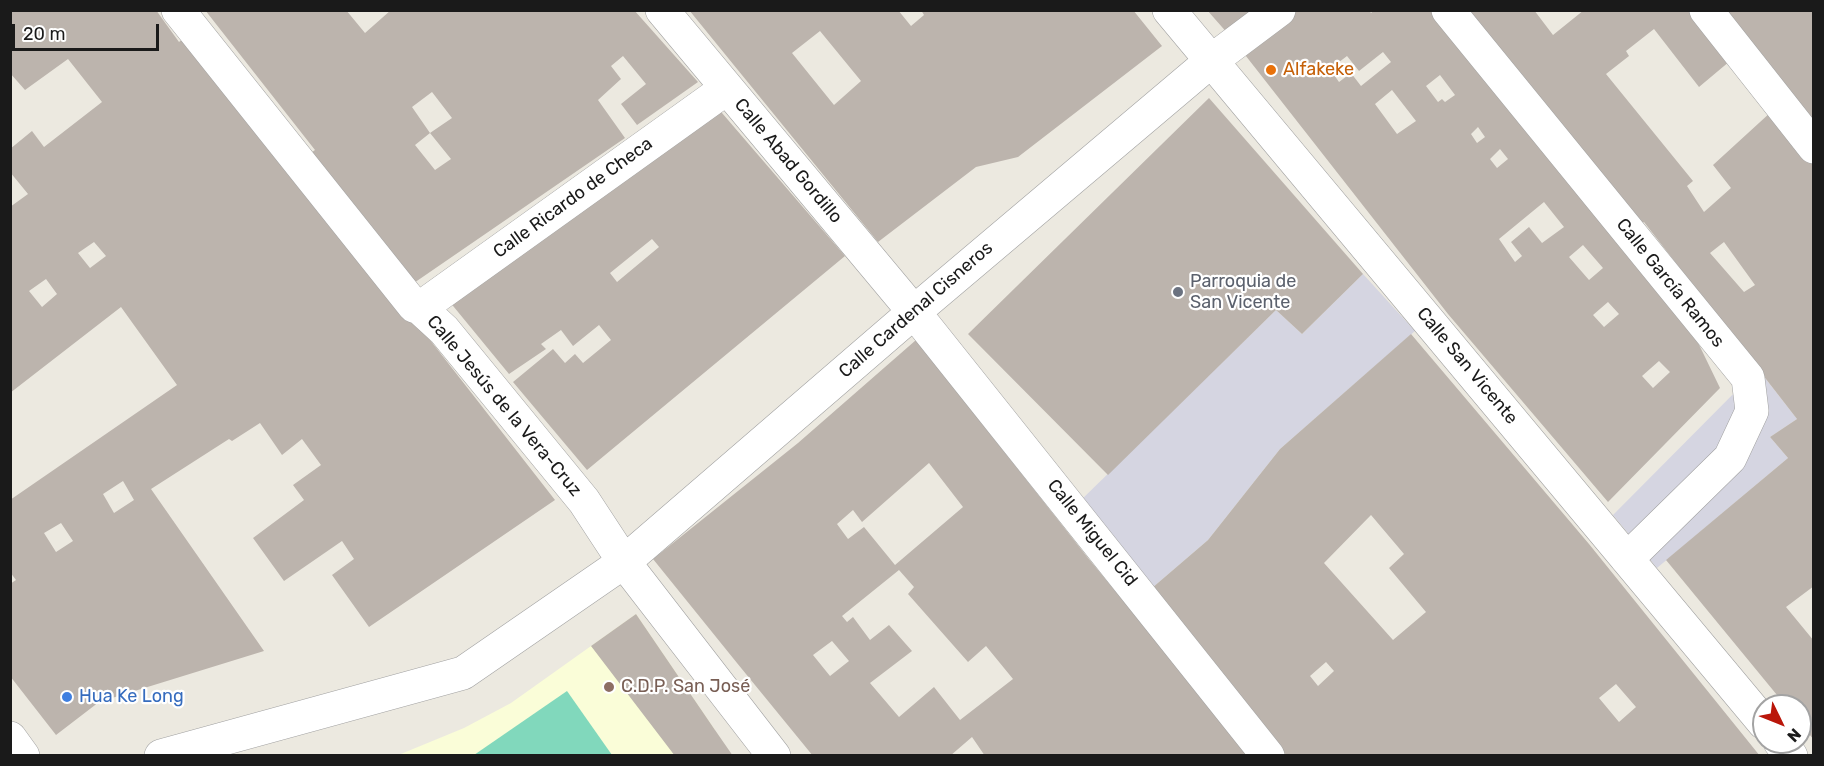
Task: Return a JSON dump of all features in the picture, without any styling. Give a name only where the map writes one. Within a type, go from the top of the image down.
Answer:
[{"type":"street","name":"Calle Jesús de la Vera-Cruz","points":[[178,10],[414,306],[420,308],[444,330],[584,501],[624,562],[774,756]]},
{"type":"street","name":"Calle Abad Gordillo","points":[[662,10],[914,312]]},
{"type":"street","name":"Calle San Vicente","points":[[1169,10],[1752,709]]},
{"type":"street","name":"Calle Cardenal Cisneros","points":[[161,756],[463,673],[624,562],[914,312],[1211,61],[1279,10]]},
{"type":"street","name":"Calle García Ramos","points":[[1448,10],[1748,378],[1752,411],[1730,458],[1627,560]]},
{"type":"street","points":[[1706,10],[1814,147]]},
{"type":"street","name":"Calle Ricardo de Checa","points":[[420,308],[727,88]]},
{"type":"street","name":"Calle Miguel Cid","points":[[914,312],[1268,756]]},
{"type":"street","points":[[10,738],[23,756]]},
{"type":"shaded area","points":[[1363,274],[1415,331],[1280,449],[1208,540],[1152,588],[1079,502],[1276,310],[1302,334]]},
{"type":"shaded area","points":[[1758,369],[1797,419],[1770,437],[1788,458],[1657,568],[1613,515]]},
{"type":"shaded area","name":"C.D.P. San José","points":[[636,614],[715,730],[684,755],[396,756],[464,728],[511,703]]},
{"type":"green space","points":[[567,691],[612,755],[474,755]]},
{"type":"building","points":[[10,10],[156,10],[179,42],[184,38],[416,322],[555,500],[369,627],[332,575],[354,559],[342,541],[284,581],[253,538],[304,500],[293,485],[321,465],[302,439],[282,455],[260,423],[232,441],[229,439],[151,489],[264,651],[99,702],[56,735],[10,676],[10,584],[16,580],[10,572],[10,500],[177,385],[121,307],[10,393],[10,207],[28,194],[10,172],[10,149],[32,131],[44,147],[102,102],[68,59],[25,90],[10,73]],"holes":[[[94,242],[106,256],[90,268],[78,253]],[[46,279],[57,294],[42,307],[29,291]],[[123,481],[134,500],[114,513],[103,494]],[[61,523],[73,541],[56,552],[44,533]]]},
{"type":"building","points":[[205,10],[346,10],[365,33],[391,10],[634,10],[698,82],[637,125],[621,104],[646,84],[623,56],[611,66],[621,79],[598,100],[625,138],[411,285],[308,155],[315,150]],"holes":[[[432,92],[452,118],[430,133],[412,107]],[[430,133],[451,159],[435,170],[415,145]]]},
{"type":"building","points":[[689,10],[898,10],[911,26],[924,15],[921,10],[1133,10],[1162,46],[1018,157],[976,167],[878,242]],"holes":[[[820,31],[861,81],[834,105],[792,53]]]},
{"type":"building","points":[[1207,10],[1264,10],[1229,35]]},
{"type":"building","points":[[1294,10],[1369,10],[1371,13],[1374,10],[1431,10],[1481,74],[1689,324],[1720,388],[1608,502],[1448,314],[1242,51]],"holes":[[[1383,52],[1391,62],[1361,86],[1351,73],[1339,82],[1330,69],[1347,56],[1359,71]],[[1440,75],[1455,95],[1445,102],[1442,99],[1438,102],[1426,86]],[[1392,90],[1416,121],[1397,134],[1375,104]],[[1478,127],[1485,137],[1477,143],[1471,134]],[[1500,149],[1508,159],[1497,168],[1490,159]],[[1544,202],[1564,227],[1542,243],[1529,227],[1511,242],[1522,256],[1515,262],[1499,239]],[[1583,245],[1603,268],[1589,280],[1569,257]],[[1608,302],[1619,314],[1604,327],[1593,315]],[[1659,361],[1670,372],[1653,388],[1642,376]]]},
{"type":"building","points":[[1464,10],[1534,10],[1553,35],[1584,10],[1691,10],[1730,61],[1699,87],[1654,29],[1626,51],[1629,56],[1606,74],[1693,181],[1687,186],[1704,212],[1731,188],[1713,165],[1771,112],[1814,162],[1814,586],[1786,607],[1814,641],[1814,740],[1812,738],[1812,694],[1776,694],[1666,560],[1788,458],[1770,437],[1797,419],[1644,222],[1637,227]],"holes":[[[1724,242],[1755,285],[1744,292],[1710,253]]]},
{"type":"building","points":[[1720,10],[1814,10],[1814,130]]},
{"type":"building","name":"Parroquia de San Vicente","points":[[1209,98],[1363,274],[1302,334],[1276,310],[1108,475],[968,334]]},
{"type":"building","points":[[716,106],[845,256],[587,470],[513,382],[553,349],[565,363],[575,354],[583,363],[611,340],[599,325],[573,346],[561,330],[541,344],[546,349],[509,374],[449,301]],"holes":[[[652,239],[659,247],[617,282],[610,273]]]},
{"type":"building","points":[[1411,334],[1589,544],[1752,746],[1752,754],[1760,756],[1287,756],[1152,588],[1208,540],[1280,449]],"holes":[[[1371,515],[1404,554],[1389,568],[1426,612],[1393,640],[1324,563]],[[1326,662],[1334,671],[1318,686],[1310,676]],[[1616,684],[1636,707],[1619,722],[1599,698]]]},
{"type":"building","points":[[916,340],[1088,558],[1251,756],[985,756],[972,737],[950,756],[813,756],[653,559],[798,443]],"holes":[[[929,463],[963,507],[895,565],[864,527],[848,539],[837,524],[853,510],[862,522]],[[899,570],[914,587],[908,594],[968,662],[986,646],[1013,679],[960,720],[934,687],[899,717],[870,683],[912,651],[889,625],[870,640],[853,617],[847,622],[842,616]],[[832,641],[849,661],[830,676],[813,655]]]},
{"type":"building","points":[[636,614],[733,756],[675,756],[591,646]]},
{"type":"place","name":"Alfakeke","points":[[1271,70]]},
{"type":"place","name":"Parroquia de San Vicente","points":[[1178,292]]},
{"type":"place","name":"C.D.P. San José","points":[[609,687]]},
{"type":"place","name":"Hua Ke Long","points":[[67,697]]}]
